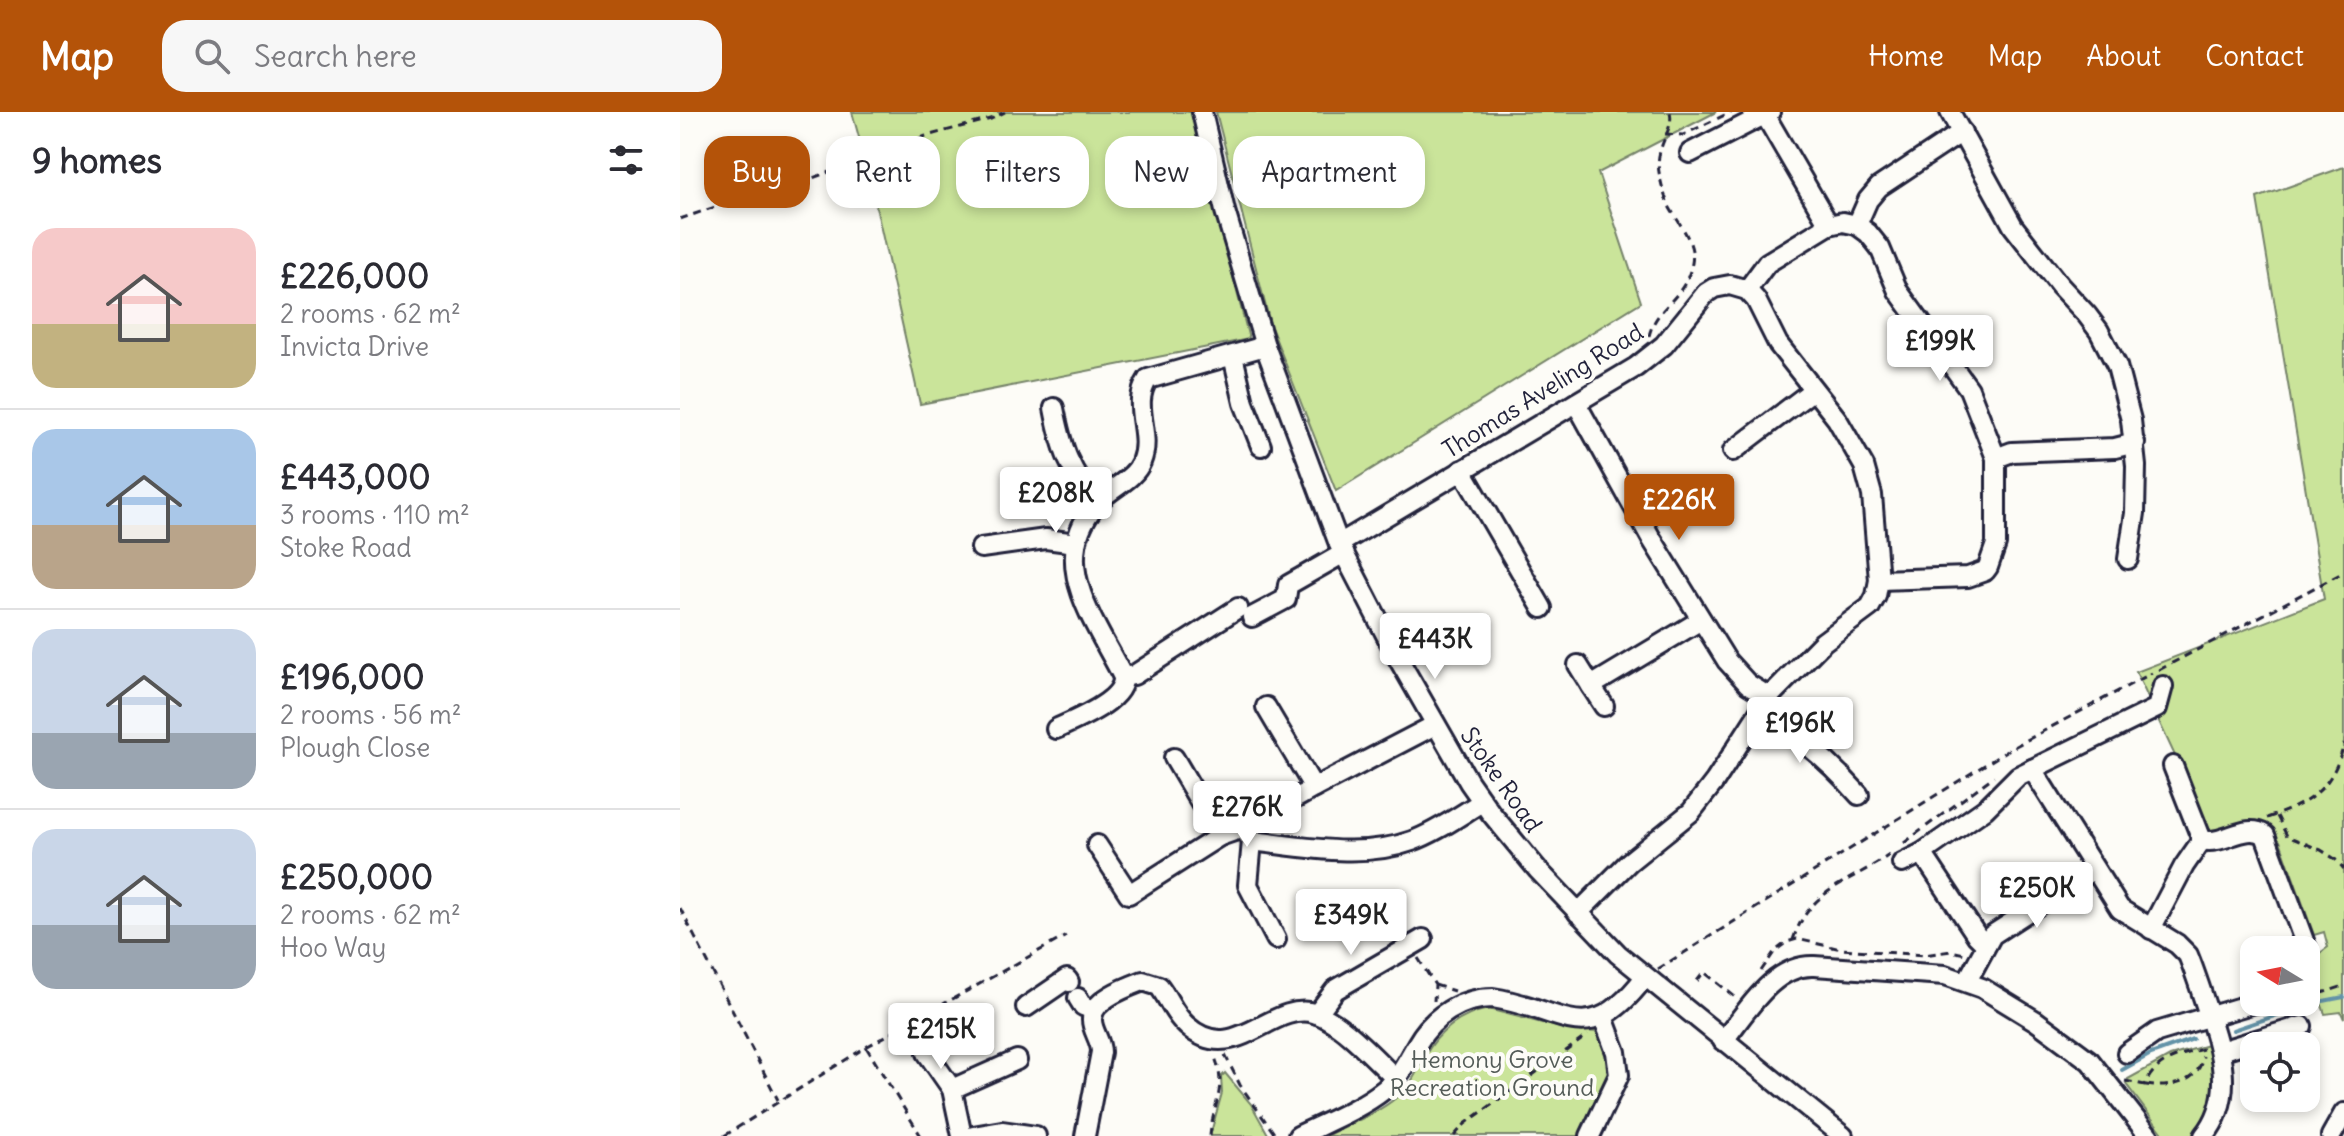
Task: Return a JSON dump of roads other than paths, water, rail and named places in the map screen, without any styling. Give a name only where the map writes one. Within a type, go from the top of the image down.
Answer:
[{"type":"street","name":"Stoke Road","points":[[1202,112],[1225,211],[1265,346],[1342,548],[1435,725],[1482,802],[1578,913],[1645,977],[1843,1136]]},
{"type":"street","points":[[1950,112],[2013,226],[2087,315],[2109,348],[2123,384],[2135,443],[2135,513],[2128,559]]},
{"type":"street","points":[[1690,153],[1768,113],[1829,225]]},
{"type":"street","points":[[1857,225],[1868,200],[1879,187],[1962,132]]},
{"type":"street","points":[[1578,913],[1629,862],[1691,812],[1765,704],[1823,642],[1870,607],[1876,596],[1879,580],[1872,495],[1864,466],[1837,419],[1778,344],[1756,300],[1747,290],[1767,263],[1829,225],[1843,222],[1857,225],[1880,248],[1898,291],[1969,389],[1996,458],[1996,544],[1985,571],[1968,577],[1879,580]]},
{"type":"street","name":"Thomas Aveling Road","points":[[1123,677],[1134,675],[1245,613],[1286,599],[1288,585],[1342,548],[1462,470],[1652,355],[1664,345],[1706,293],[1730,285],[1747,290]]},
{"type":"street","points":[[1056,729],[1098,708],[1117,694],[1123,685],[1123,677],[1078,589],[1074,563],[1076,543],[1083,523],[1099,501],[1141,465],[1145,444],[1139,398],[1148,379],[1265,346]]},
{"type":"street","points":[[1233,356],[1244,403],[1261,446]]},
{"type":"street","points":[[1733,451],[1812,391]]},
{"type":"street","points":[[1576,403],[1651,538],[1736,673],[1783,726],[1826,759],[1859,795]]},
{"type":"street","points":[[1054,408],[1065,455],[1086,490],[1099,501]]},
{"type":"street","points":[[1996,458],[2012,452],[2115,448],[2135,443]]},
{"type":"street","points":[[1462,470],[1542,608]]},
{"type":"street","points":[[981,548],[1046,539],[1076,543]]},
{"type":"street","points":[[1591,686],[1701,620]]},
{"type":"street","points":[[1578,665],[1604,706]]},
{"type":"street","points":[[1898,854],[1922,853],[1985,809],[2018,776],[2157,708],[2163,686]]},
{"type":"street","points":[[1266,707],[1314,788]]},
{"type":"street","points":[[1248,834],[1314,788],[1435,725]]},
{"type":"street","points":[[1174,758],[1220,836]]},
{"type":"street","points":[[2173,766],[2202,840]]},
{"type":"street","points":[[2032,769],[2122,912],[2177,944],[2188,955],[2224,1073],[2223,1095],[2215,1119],[2204,1136]]},
{"type":"street","points":[[1097,845],[1129,894],[1220,836],[1248,834],[1354,851],[1392,846],[1430,833],[1482,802]]},
{"type":"street","points":[[2202,840],[2210,841],[2252,830],[2265,835],[2302,936]]},
{"type":"street","points":[[1248,834],[1248,885],[1276,939]]},
{"type":"street","points":[[2151,929],[2184,866],[2202,840]]},
{"type":"street","points":[[1922,853],[1985,944]]},
{"type":"street","points":[[1967,981],[1985,944],[1995,933],[2094,869]]},
{"type":"street","points":[[1317,1014],[1335,990],[1417,943]]},
{"type":"street","points":[[1723,1041],[1779,976],[1802,966],[1934,974],[1967,981],[2036,1021],[2090,1061],[2149,1136]]},
{"type":"street","points":[[1298,1136],[1375,1096],[1396,1079],[1431,1025],[1449,1010],[1481,998],[1502,999],[1573,1019],[1604,1020],[1623,1004],[1645,977]]},
{"type":"street","points":[[1026,1007],[1067,979],[1083,1006],[1094,1010]]},
{"type":"street","points":[[1085,1136],[1101,1052],[1092,1024],[1094,1010],[1100,1003],[1135,984],[1152,982],[1162,989],[1184,1023],[1211,1038],[1231,1039],[1245,1035],[1292,1013],[1317,1014],[1336,1026],[1396,1079]]},
{"type":"street","points":[[2213,1037],[2246,1016]]},
{"type":"street","points":[[1590,1136],[1619,1075],[1616,1052],[1604,1020]]},
{"type":"street","points":[[2127,1053],[2157,1032],[2213,1037],[2302,1026]]},
{"type":"street","points":[[927,1053],[952,1089],[962,1136]]},
{"type":"street","points":[[952,1089],[1017,1060]]},
{"type":"street","points":[[2331,1136],[2344,1113]]},
{"type":"street","points":[[973,1136],[1002,1131],[1036,1136]]},
{"type":"waterway","points":[[2233,1030],[2313,1003],[2344,997]]},
{"type":"waterway","points":[[2122,1070],[2151,1054],[2193,1039]]},
{"type":"park label","name":"Hemony Grove Recreation Ground","points":[[1492,1074]]}]
